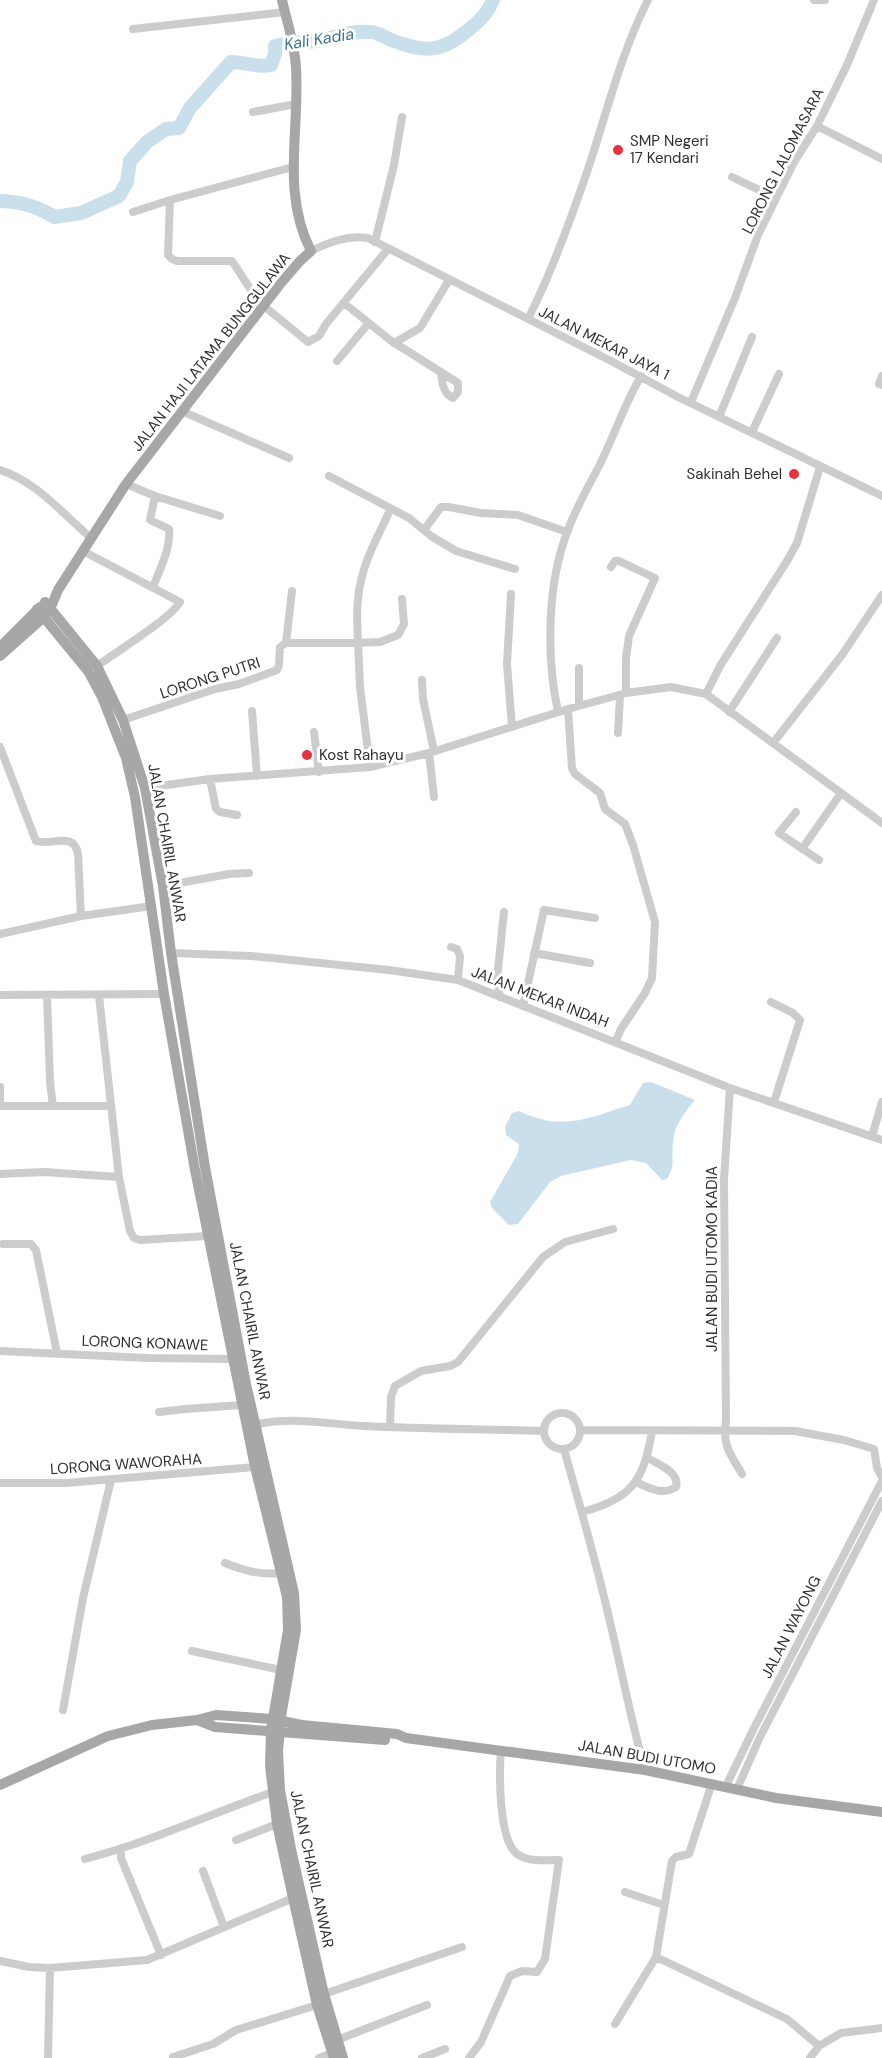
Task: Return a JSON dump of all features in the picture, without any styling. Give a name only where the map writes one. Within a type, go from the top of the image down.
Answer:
[{"type":"main road","name":"JALAN HAJI LATAMA BUNGGULAWA","points":[[46,606],[126,484],[264,306],[300,261],[311,251],[299,220],[293,167],[297,69],[282,0]]},
{"type":"main road","points":[[0,647],[46,606]]},
{"type":"main road","points":[[0,656],[46,606]]},
{"type":"main road","name":"JALAN CHAIRIL ANWAR","points":[[46,606],[97,666],[123,720],[146,789],[163,886],[184,1040],[205,1167],[246,1384],[255,1467],[287,1597],[289,1621],[270,1766],[273,1792],[293,1898],[343,2058]]},
{"type":"main road","name":"JALAN CHAIRIL ANWAR","points":[[46,606],[88,671],[106,706],[126,758],[135,797],[164,994],[232,1359],[242,1406],[251,1426],[294,1593],[296,1612],[293,1657],[276,1726],[282,1805],[317,2005],[333,2056]]},
{"type":"main road","points":[[173,1042],[184,1040]]},
{"type":"main road","name":"JALAN BUDI UTOMO","points":[[0,1785],[108,1736],[152,1725],[197,1720],[215,1727],[276,1726],[387,1740],[406,1738],[501,1750],[645,1770],[811,1804],[882,1812]]},
{"type":"street","points":[[528,319],[545,282],[587,171],[633,29],[648,0]]},
{"type":"street","points":[[814,0],[825,0]]},
{"type":"street","name":"LORONG LALOMASARA","points":[[691,402],[735,298],[758,235],[794,162],[817,126],[847,65],[874,0]]},
{"type":"street","points":[[133,28],[285,12]]},
{"type":"street","points":[[253,112],[296,104]]},
{"type":"street","points":[[375,242],[394,165],[402,117]]},
{"type":"street","points":[[817,126],[882,159]]},
{"type":"street","points":[[134,212],[293,167]]},
{"type":"street","points":[[732,177],[776,198]]},
{"type":"street","points":[[170,200],[168,255],[172,259],[232,261],[259,302],[308,342],[319,336],[326,324],[388,249]]},
{"type":"street","name":"JALAN MEKAR JAYA 1","points":[[311,251],[327,243],[349,237],[368,238],[719,417],[882,496]]},
{"type":"street","points":[[394,343],[420,328],[449,280]]},
{"type":"street","points":[[344,303],[394,343],[441,372]]},
{"type":"street","points":[[337,361],[368,324]]},
{"type":"street","points":[[719,417],[752,337]]},
{"type":"street","points":[[752,432],[779,374]]},
{"type":"street","points":[[558,712],[551,675],[550,628],[559,557],[581,499],[641,376]]},
{"type":"street","points":[[882,376],[879,384],[882,385]]},
{"type":"street","points":[[184,412],[289,458]]},
{"type":"street","points":[[706,694],[720,666],[787,561],[796,543],[820,467]]},
{"type":"street","points":[[0,470],[18,477],[37,491],[91,538]]},
{"type":"street","points":[[328,476],[409,518],[431,536],[456,551],[515,569]]},
{"type":"street","points":[[126,484],[155,496],[220,516]]},
{"type":"street","points":[[153,587],[165,555],[170,532],[168,527],[150,520],[155,496]]},
{"type":"street","points":[[424,530],[441,507],[449,507],[481,513],[518,515],[567,532]]},
{"type":"street","points":[[370,767],[360,687],[357,620],[360,582],[365,565],[390,510]]},
{"type":"street","points":[[83,551],[180,600],[180,603],[161,620],[97,666]]},
{"type":"street","points":[[611,567],[615,561],[619,561],[655,578],[629,636],[618,733]]},
{"type":"street","name":"LORONG PUTRI","points":[[123,720],[273,672],[279,667],[280,647],[286,643],[292,591]]},
{"type":"street","points":[[511,594],[507,664],[512,727]]},
{"type":"street","points":[[773,743],[842,655],[882,595]]},
{"type":"street","points":[[286,643],[380,642],[398,636],[404,624],[402,599]]},
{"type":"street","points":[[729,712],[777,638]]},
{"type":"street","points":[[579,668],[579,705]]},
{"type":"street","points":[[422,680],[432,752],[434,797]]},
{"type":"street","points":[[146,789],[210,779],[370,767],[432,752],[579,705],[623,694],[671,687],[706,694],[882,823]]},
{"type":"street","points":[[568,709],[572,768],[575,774],[600,794],[605,809],[625,824],[655,922],[652,978],[616,1041]]},
{"type":"street","points":[[252,711],[257,776]]},
{"type":"street","points":[[314,732],[319,772]]},
{"type":"street","points":[[0,747],[36,841],[43,843],[68,840],[75,845],[78,854],[81,916]]},
{"type":"street","points":[[210,779],[216,809],[237,815]]},
{"type":"street","points":[[802,849],[841,793]]},
{"type":"street","points":[[796,812],[779,833],[819,860]]},
{"type":"street","points":[[163,886],[229,874],[249,873]]},
{"type":"street","points":[[0,934],[81,916],[152,906]]},
{"type":"street","points":[[523,1006],[544,910],[595,918]]},
{"type":"street","points":[[500,997],[497,979],[504,912]]},
{"type":"street","points":[[451,947],[457,949],[459,954],[458,980]]},
{"type":"street","name":"JALAN MEKAR INDAH","points":[[171,953],[251,956],[389,970],[458,980],[730,1088],[882,1140]]},
{"type":"street","points":[[534,953],[590,963]]},
{"type":"street","points":[[0,996],[164,994]]},
{"type":"street","points":[[47,995],[53,1107]]},
{"type":"street","points":[[99,996],[118,1177],[130,1231],[134,1238],[140,1240],[208,1236]]},
{"type":"street","points":[[771,1002],[793,1013],[800,1020],[774,1102]]},
{"type":"street","points":[[0,1087],[1,1106],[111,1106]]},
{"type":"street","name":"JALAN BUDI UTOMO KADIA","points":[[730,1088],[724,1179],[724,1438],[728,1451],[742,1474]]},
{"type":"street","points":[[872,1136],[882,1102]]},
{"type":"street","points":[[0,1174],[44,1172],[118,1177]]},
{"type":"street","points":[[390,1427],[391,1397],[395,1386],[421,1371],[450,1366],[458,1362],[536,1265],[555,1248],[565,1242],[613,1229]]},
{"type":"street","points":[[3,1244],[31,1244],[36,1250],[57,1353]]},
{"type":"street","name":"LORONG KONAWE","points":[[0,1351],[148,1358],[232,1359]]},
{"type":"street","points":[[159,1412],[242,1406]]},
{"type":"street","points":[[562,1413],[570,1415],[577,1421],[580,1430],[576,1443],[564,1449],[552,1446],[545,1437],[544,1431],[549,1418],[562,1413]]},
{"type":"street","points":[[251,1426],[294,1419],[390,1427],[544,1431]]},
{"type":"street","points":[[580,1430],[795,1431],[844,1440],[875,1450],[877,1468],[882,1479]]},
{"type":"street","points":[[582,1512],[616,1501],[636,1482],[648,1458],[652,1431]]},
{"type":"street","points":[[564,1449],[611,1624],[632,1723],[645,1770]]},
{"type":"street","points":[[636,1482],[656,1491],[665,1492],[676,1487],[678,1482],[675,1477],[648,1458]]},
{"type":"street","name":"LORONG WAWORAHA","points":[[0,1484],[111,1480],[255,1467]]},
{"type":"street","name":"JALAN WAYONG","points":[[732,1788],[758,1720],[882,1479]]},
{"type":"street","points":[[63,1710],[83,1598],[111,1480]]},
{"type":"street","name":"JALAN WAYONG","points":[[732,1788],[882,1502]]},
{"type":"street","points":[[225,1563],[252,1573],[266,1575],[281,1573]]},
{"type":"street","points":[[192,1650],[281,1670]]},
{"type":"street","points":[[469,2058],[481,2042],[510,1976],[522,1971],[537,1972],[542,1966],[545,1959],[559,1860],[522,1857],[514,1852],[508,1841],[500,1791],[501,1750]]},
{"type":"street","points":[[615,2024],[656,1957],[672,1861],[676,1857],[689,1854],[712,1783]]},
{"type":"street","points":[[85,1859],[121,1850],[173,1831],[203,1816],[273,1792]]},
{"type":"street","points":[[236,1840],[278,1824]]},
{"type":"street","points":[[121,1850],[121,1858],[161,1954]]},
{"type":"street","points":[[203,1870],[224,1928]]},
{"type":"street","points":[[625,1892],[664,1905]]},
{"type":"street","points":[[0,1961],[29,1967],[50,1968],[147,1960],[293,1898]]},
{"type":"street","points":[[324,1994],[462,1947]]},
{"type":"street","points":[[656,1957],[787,2019],[819,2046]]},
{"type":"street","points":[[48,2058],[50,1968]]},
{"type":"street","points":[[173,2057],[213,2044],[236,2030],[317,2005]]},
{"type":"street","points":[[337,2040],[427,2005]]},
{"type":"street","points":[[810,2058],[819,2046],[841,2033],[882,2028]]},
{"type":"street","points":[[422,2058],[445,2049]]},
{"type":"street","points":[[319,2058],[333,2056]]},
{"type":"water","points":[[651,1082],[695,1100],[675,1130],[672,1165],[667,1179],[662,1180],[646,1163],[631,1160],[561,1176],[550,1182],[518,1224],[509,1225],[492,1208],[490,1202],[518,1153],[519,1144],[506,1135],[505,1127],[512,1113],[519,1111],[549,1121],[575,1121],[630,1105],[643,1083]]},
{"type":"waterway","name":"Kali Kadia","points":[[0,201],[29,205],[55,217],[81,213],[119,196],[127,182],[130,161],[147,142],[166,129],[179,128],[190,108],[231,62],[271,65],[275,46],[363,32],[375,33],[413,47],[431,49],[448,44],[475,25],[493,0]]},
{"type":"place","name":"SMP Negeri 17 Kendari","points":[[618,150]]},
{"type":"place","name":"Sakinah Behel","points":[[794,474]]},
{"type":"place","name":"Kost Rahayu","points":[[307,755]]}]
